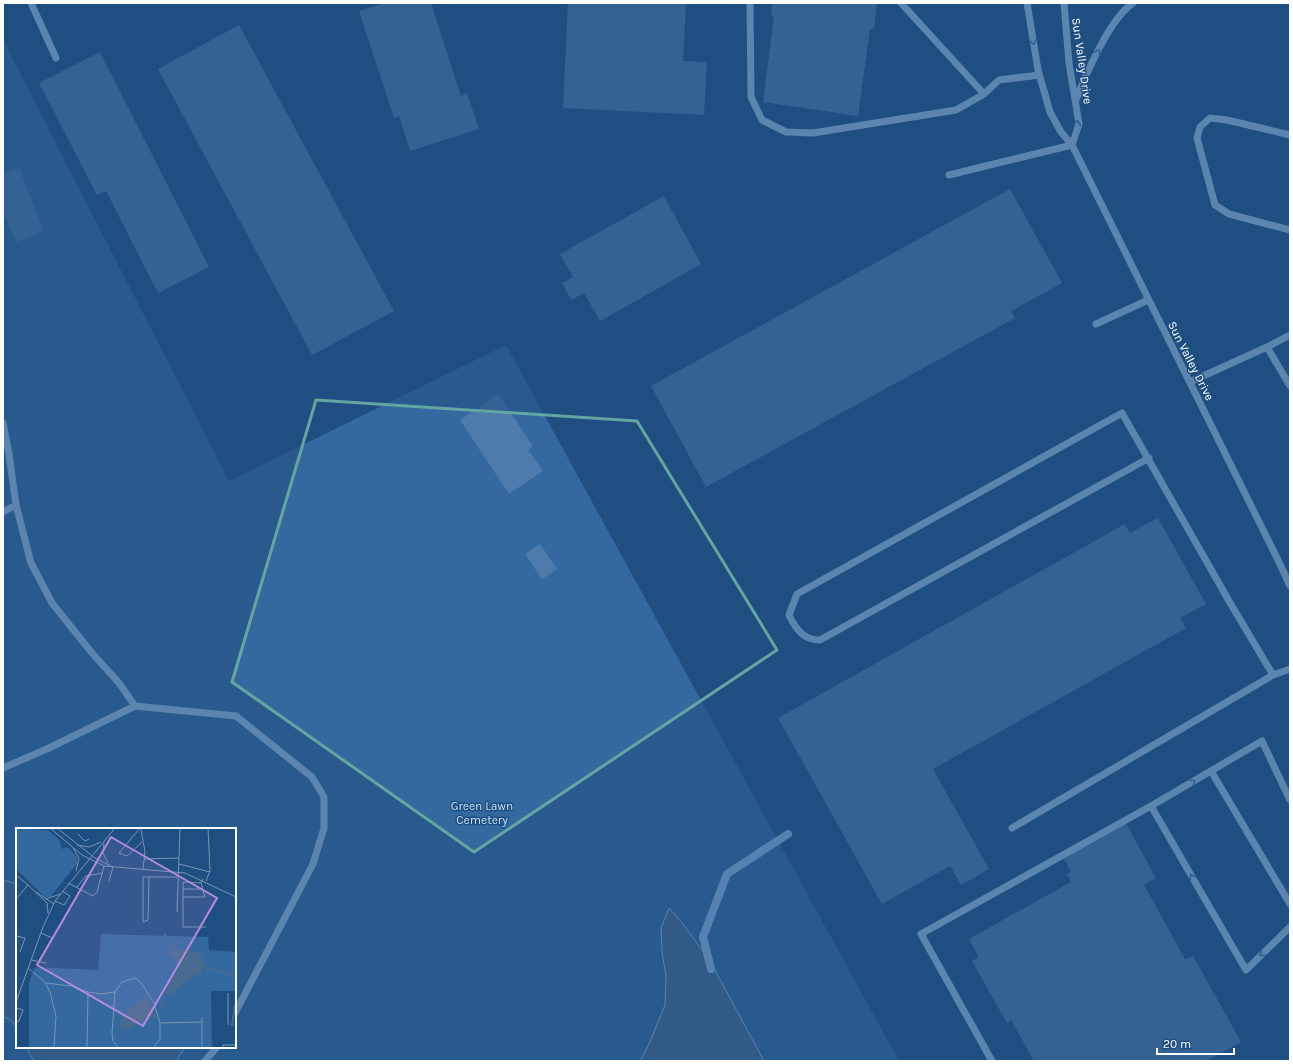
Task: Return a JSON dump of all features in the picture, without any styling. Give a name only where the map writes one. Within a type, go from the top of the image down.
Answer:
[{"type":"street","points":[[31,3],[56,58]]},
{"type":"street","points":[[750,3],[751,97],[762,120],[786,132],[813,133],[956,110],[984,94],[1000,80],[1039,75]]},
{"type":"street","points":[[901,3],[984,94]]},
{"type":"street","name":"Sun Valley Drive","points":[[1027,3],[1039,75],[1050,112],[1061,132],[1072,145],[1290,586]]},
{"type":"street","name":"Sun Valley Drive","points":[[1064,3],[1069,63],[1079,124],[1072,145]]},
{"type":"street","points":[[1076,100],[1086,76],[1110,30],[1119,16],[1133,3]]},
{"type":"street","points":[[1290,135],[1227,120],[1210,118],[1200,127],[1197,138],[1215,205],[1229,214],[1290,230]]},
{"type":"street","points":[[949,175],[1072,145]]},
{"type":"street","points":[[1096,324],[1148,300]]},
{"type":"street","points":[[1190,382],[1290,335]]},
{"type":"street","points":[[1266,347],[1290,386]]},
{"type":"street","points":[[1149,458],[820,640],[814,640],[804,636],[795,627],[788,614],[797,594],[1122,412],[1149,458],[1225,594],[1273,675]]},
{"type":"street","points":[[3,423],[16,505],[31,563],[52,603],[119,683],[135,706]]},
{"type":"street","points":[[3,512],[16,505]]},
{"type":"street","points":[[1012,828],[1273,675],[1290,669]]},
{"type":"street","points":[[3,768],[49,748],[135,706],[236,716],[312,777],[324,797],[324,828],[314,864],[236,1011]]},
{"type":"street","points":[[992,1061],[921,934],[1151,806],[1262,741],[1290,800]]},
{"type":"street","points":[[1211,771],[1290,904]]},
{"type":"street","points":[[1151,806],[1246,970],[1290,927]]},
{"type":"street","points":[[205,1061],[216,1048]]},
{"type":"highlighted area","points":[[316,400],[637,421],[777,650],[474,852],[232,682]]},
{"type":"green space","name":"Green Lawn Cemetery","points":[[3,40],[229,481],[506,345],[899,1061],[3,1061]]},
{"type":"shaded area","points":[[3,880],[16,884],[16,1027],[12,1021],[3,1016]]},
{"type":"shaded area","points":[[669,908],[683,924],[710,961],[764,1061],[640,1061],[649,1044],[665,1005],[666,976],[662,952],[661,928]]},
{"type":"shaded area","points":[[27,1048],[184,1048],[176,1061],[34,1061]]},
{"type":"building","points":[[385,3],[431,3],[461,96],[467,93],[479,129],[410,151],[399,116],[394,118],[359,11]]},
{"type":"building","points":[[568,3],[686,3],[683,61],[707,62],[704,115],[563,108]]},
{"type":"building","points":[[772,3],[877,3],[874,29],[870,29],[858,116],[763,102],[774,16],[771,15]]},
{"type":"building","points":[[239,25],[394,311],[312,355],[158,69]]},
{"type":"building","points":[[100,52],[209,267],[158,293],[106,191],[97,195],[39,83]]},
{"type":"building","points":[[19,168],[44,231],[16,242],[3,209],[3,174]]},
{"type":"building","points":[[1010,189],[1062,283],[1011,311],[1015,318],[706,487],[651,386]]},
{"type":"building","points":[[664,196],[701,264],[600,321],[584,293],[571,300],[562,283],[573,277],[560,254]]},
{"type":"building","points":[[498,394],[533,446],[528,450],[543,471],[509,494],[460,420]]},
{"type":"building","points":[[1158,518],[1206,604],[1180,618],[1186,628],[933,769],[989,869],[961,885],[950,866],[882,904],[778,718],[1125,524],[1130,533]]},
{"type":"building","points":[[540,544],[557,569],[542,579],[525,554]]},
{"type":"building","points":[[1125,822],[1156,878],[1144,885],[1185,959],[1193,956],[1241,1042],[1206,1061],[1034,1061],[1011,1020],[1007,1023],[972,961],[979,957],[969,939],[1071,882],[1067,874],[1071,872],[1063,857]]},
{"type":"waterway","points":[[711,969],[703,937],[727,874],[788,834]]}]
